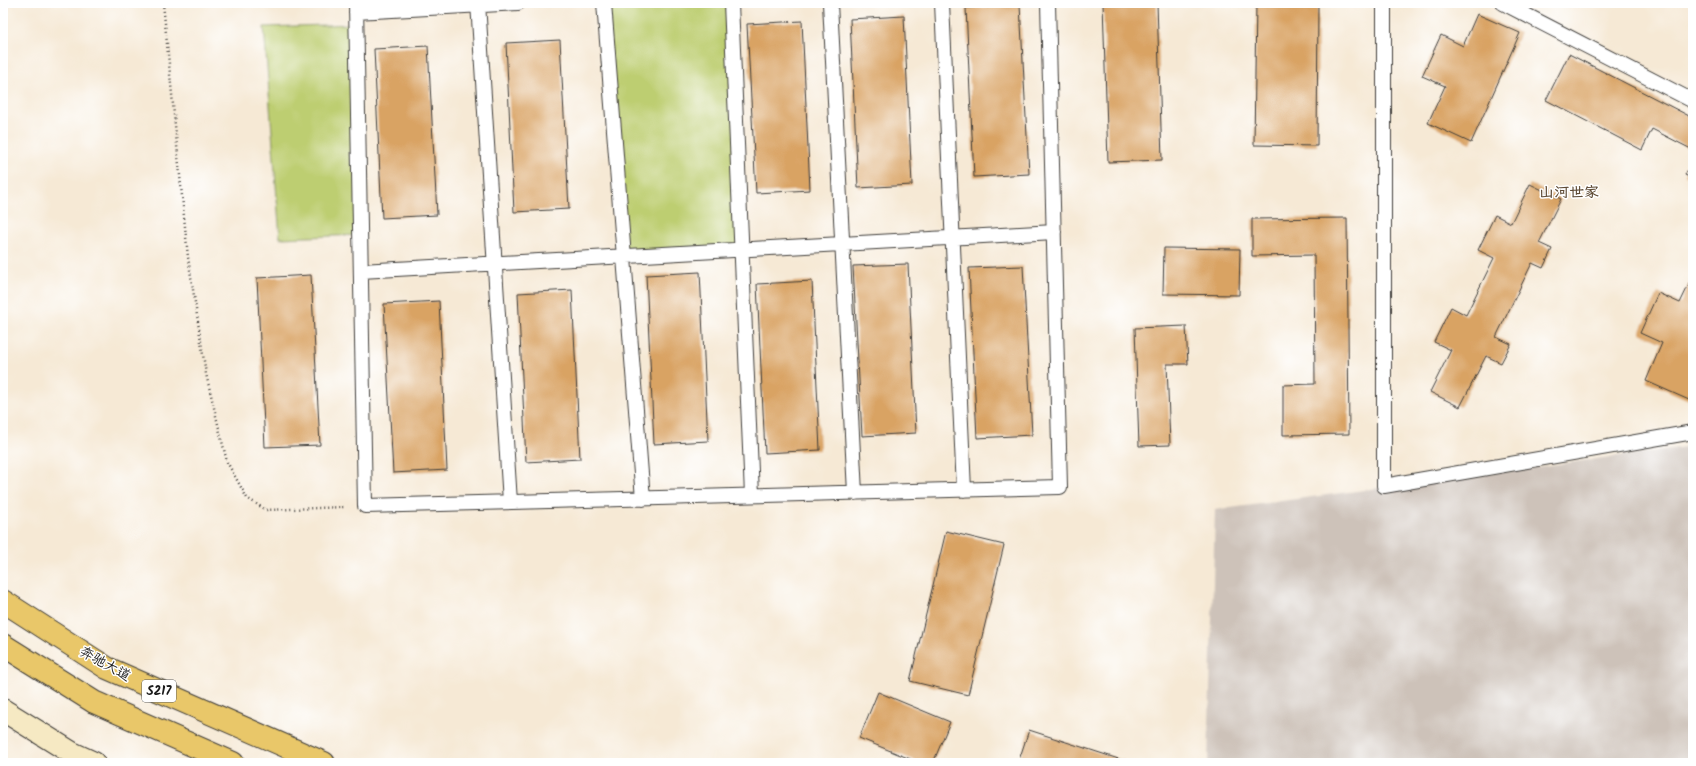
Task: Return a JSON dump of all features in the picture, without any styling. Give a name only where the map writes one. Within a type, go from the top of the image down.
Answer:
[{"type":"main road","name":"奔驰大道","points":[[3,600],[107,668],[324,763]]},
{"type":"main road","name":"S217","points":[[3,645],[94,702],[232,763]]},
{"type":"street","points":[[3,710],[72,753],[94,763]]},
{"type":"lane","points":[[518,3],[356,7],[365,506],[1060,487],[1048,3]]},
{"type":"lane","points":[[604,3],[643,499]]},
{"type":"lane","points":[[731,3],[752,495]]},
{"type":"lane","points":[[830,3],[855,493]]},
{"type":"lane","points":[[942,3],[964,490]]},
{"type":"lane","points":[[1384,3],[1384,486],[1693,432]]},
{"type":"lane","points":[[1503,3],[1693,101]]},
{"type":"lane","points":[[478,4],[510,502]]},
{"type":"lane","points":[[361,271],[1054,232]]},
{"type":"path","points":[[164,3],[188,257],[206,374],[227,462],[247,498],[266,510],[365,506]]},
{"type":"shaded area","points":[[1693,446],[1693,763],[1208,763],[1215,510]]},
{"type":"green space","points":[[604,3],[731,3],[742,250],[624,256]]},
{"type":"green space","points":[[357,24],[360,235],[280,238],[264,27]]},
{"type":"building","points":[[1103,3],[1157,3],[1162,160],[1108,162]]},
{"type":"building","points":[[1256,3],[1318,3],[1317,146],[1254,145]]},
{"type":"building","points":[[1020,5],[1029,174],[974,177],[966,8]]},
{"type":"building","points":[[1477,14],[1520,33],[1471,143],[1428,123],[1445,86],[1422,76],[1441,35],[1463,46]]},
{"type":"building","points":[[904,16],[912,185],[858,188],[850,19]]},
{"type":"building","points":[[802,21],[810,190],[756,193],[747,24]]},
{"type":"building","points":[[560,40],[569,209],[514,212],[506,43]]},
{"type":"building","points":[[428,46],[437,215],[382,218],[374,49]]},
{"type":"building","points":[[1569,54],[1693,118],[1693,150],[1652,129],[1642,150],[1546,100]]},
{"type":"building","points":[[1693,159],[1693,179],[1685,175]]},
{"type":"building","points":[[1530,184],[1561,199],[1539,243],[1552,249],[1543,268],[1532,263],[1496,337],[1511,344],[1501,363],[1486,356],[1460,407],[1430,392],[1451,350],[1434,342],[1451,307],[1466,315],[1494,258],[1478,250],[1495,215],[1511,223]]},
{"type":"building","points":[[1347,218],[1349,434],[1283,435],[1283,385],[1315,384],[1314,255],[1252,256],[1252,219]]},
{"type":"building","points":[[1164,248],[1240,249],[1239,295],[1163,294]]},
{"type":"building","points":[[908,264],[916,433],[862,436],[853,266]]},
{"type":"building","points":[[1023,266],[1032,435],[977,438],[969,268]]},
{"type":"building","points":[[700,272],[708,441],[654,444],[646,275]]},
{"type":"building","points":[[311,275],[320,445],[265,447],[257,278]]},
{"type":"building","points":[[1693,276],[1693,391],[1689,400],[1646,381],[1662,343],[1640,333],[1658,293],[1680,303]]},
{"type":"building","points":[[812,281],[820,450],[765,453],[757,284]]},
{"type":"building","points":[[572,290],[580,459],[526,462],[518,293]]},
{"type":"building","points":[[439,301],[447,470],[393,473],[384,304]]},
{"type":"building","points":[[1186,326],[1188,364],[1167,364],[1170,445],[1139,446],[1135,328]]},
{"type":"building","points":[[946,531],[1004,545],[968,695],[910,681]]},
{"type":"building","points":[[878,692],[950,722],[933,763],[920,763],[859,738]]},
{"type":"building","points":[[1029,730],[1131,763],[1018,763]]},
{"type":"district","name":"山河世家","points":[[1569,193]]}]
